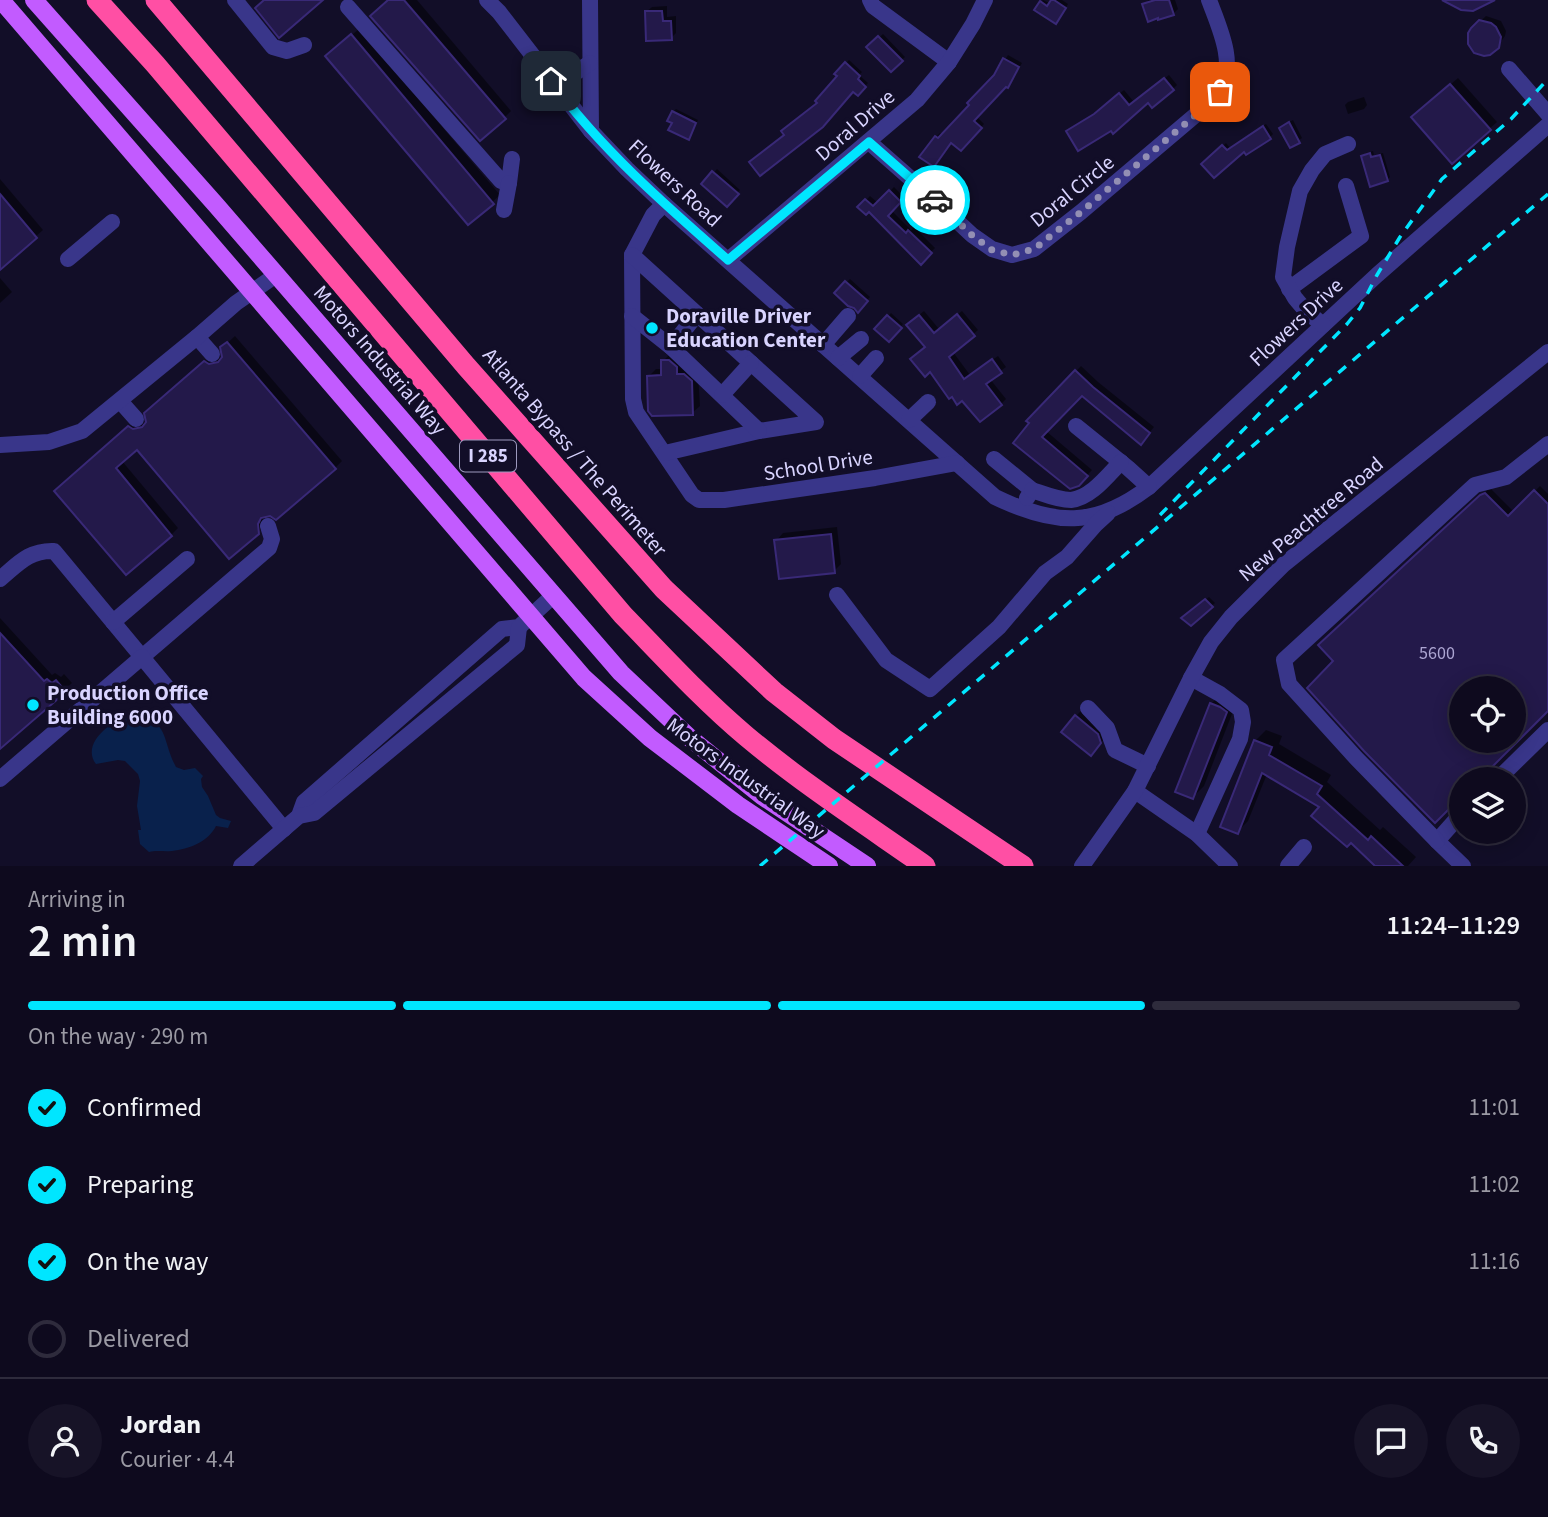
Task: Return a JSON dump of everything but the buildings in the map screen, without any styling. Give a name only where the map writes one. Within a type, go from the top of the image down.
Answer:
[{"type":"highway","name":"I 285","points":[[97,0],[155,64],[623,615],[696,690],[746,736],[807,783],[925,866]]},
{"type":"highway","name":"Atlanta Bypass / The Perimeter","points":[[156,0],[466,366],[664,589],[775,692],[834,739],[1023,866]]},
{"type":"main road","name":"Motors Industrial Way","points":[[1,0],[253,292],[525,621],[650,738],[738,805],[829,866]]},
{"type":"main road","name":"Motors Industrial Way","points":[[34,0],[208,195],[621,673],[690,738],[762,796],[866,866]]},
{"type":"street","points":[[235,0],[273,47],[287,51],[304,45]]},
{"type":"street","name":"Flowers Road","points":[[487,0],[658,210],[728,260],[995,497],[1020,509],[1058,519]]},
{"type":"street","points":[[590,0],[591,131]]},
{"type":"street","points":[[870,0],[873,6],[949,62]]},
{"type":"street","name":"Doral Drive","points":[[728,260],[916,100],[949,62],[985,0]]},
{"type":"street","name":"Doral Circle","points":[[869,142],[992,250],[1012,255],[1034,249],[1220,92],[1226,75],[1226,55],[1209,0]]},
{"type":"street","points":[[348,7],[501,181],[509,183]]},
{"type":"street","points":[[551,81],[575,73],[590,63]]},
{"type":"street","points":[[1509,69],[1548,114]]},
{"type":"street","name":"Flowers Drive","points":[[1058,519],[1110,512],[1149,487],[1377,275],[1548,125]]},
{"type":"street","points":[[1323,325],[1295,298],[1283,277],[1284,267],[1300,191],[1325,154],[1348,144]]},
{"type":"street","points":[[504,210],[512,159]]},
{"type":"street","points":[[1289,289],[1361,236],[1346,186]]},
{"type":"street","points":[[632,255],[816,422],[759,431],[664,453],[636,412],[633,388],[632,255],[658,210]]},
{"type":"street","points":[[68,259],[112,222]]},
{"type":"street","points":[[0,445],[49,442],[82,431],[236,303],[276,275]]},
{"type":"street","points":[[671,348],[697,314]]},
{"type":"street","points":[[632,316],[671,348],[759,431]]},
{"type":"street","points":[[823,345],[848,316]]},
{"type":"street","points":[[197,337],[212,354]]},
{"type":"street","points":[[838,358],[861,339]]},
{"type":"street","name":"New Peachtree Road","points":[[1082,866],[1135,791],[1191,678],[1211,642],[1231,617],[1283,565],[1548,352]]},
{"type":"street","points":[[860,376],[876,358]]},
{"type":"street","points":[[722,395],[751,363]]},
{"type":"street","points":[[120,401],[136,419]]},
{"type":"street","points":[[909,420],[928,402]]},
{"type":"street","points":[[1076,426],[1149,487]]},
{"type":"street","points":[[1463,866],[1356,758],[1289,684],[1284,660],[1475,485],[1506,477],[1548,444]]},
{"type":"street","name":"School Drive","points":[[664,453],[692,495],[699,500],[724,500],[957,463]]},
{"type":"street","points":[[994,459],[1032,490],[1073,500],[1091,491],[1121,462]]},
{"type":"street","points":[[1020,509],[1032,490]]},
{"type":"street","points":[[837,595],[886,660],[930,689],[999,627],[1045,573],[1067,557],[1110,512]]},
{"type":"street","points":[[0,779],[269,548],[272,540],[268,526]]},
{"type":"street","points":[[0,579],[27,556],[42,551],[54,551],[284,829]]},
{"type":"street","points":[[113,622],[187,559]]},
{"type":"street","points":[[242,866],[299,816],[314,813],[517,645],[525,621],[554,595]]},
{"type":"street","points":[[1191,678],[1220,694],[1241,710],[1242,722],[1240,739],[1197,834]]},
{"type":"street","points":[[1088,708],[1107,727],[1115,750],[1148,766]]},
{"type":"street","points":[[1510,767],[1548,730]]},
{"type":"street","points":[[1135,791],[1197,834],[1230,866]]},
{"type":"street","points":[[1437,841],[1449,828]]},
{"type":"street","points":[[1288,866],[1304,846]]},
{"type":"water","points":[[132,715],[153,722],[159,727],[176,767],[184,770],[195,768],[203,776],[202,787],[216,815],[231,821],[228,828],[216,826],[203,840],[178,850],[149,852],[140,844],[138,774],[125,761],[96,764],[92,756],[95,740],[101,733],[116,721]]},
{"type":"railway","points":[[1160,515],[1347,324],[1360,308],[1400,237],[1442,179],[1511,119],[1548,79]]},
{"type":"railway","points":[[760,866],[1548,194]]},
{"type":"way so far","points":[[935,200],[992,250],[1012,255],[1034,249],[1220,92]]},
{"type":"place","name":"Doraville Driver Education Center","points":[[652,328]]},
{"type":"place","name":"Production Office Building 6000","points":[[33,705]]},
{"type":"route","points":[[551,81],[591,131],[627,169],[728,260],[869,142],[935,200]]}]
